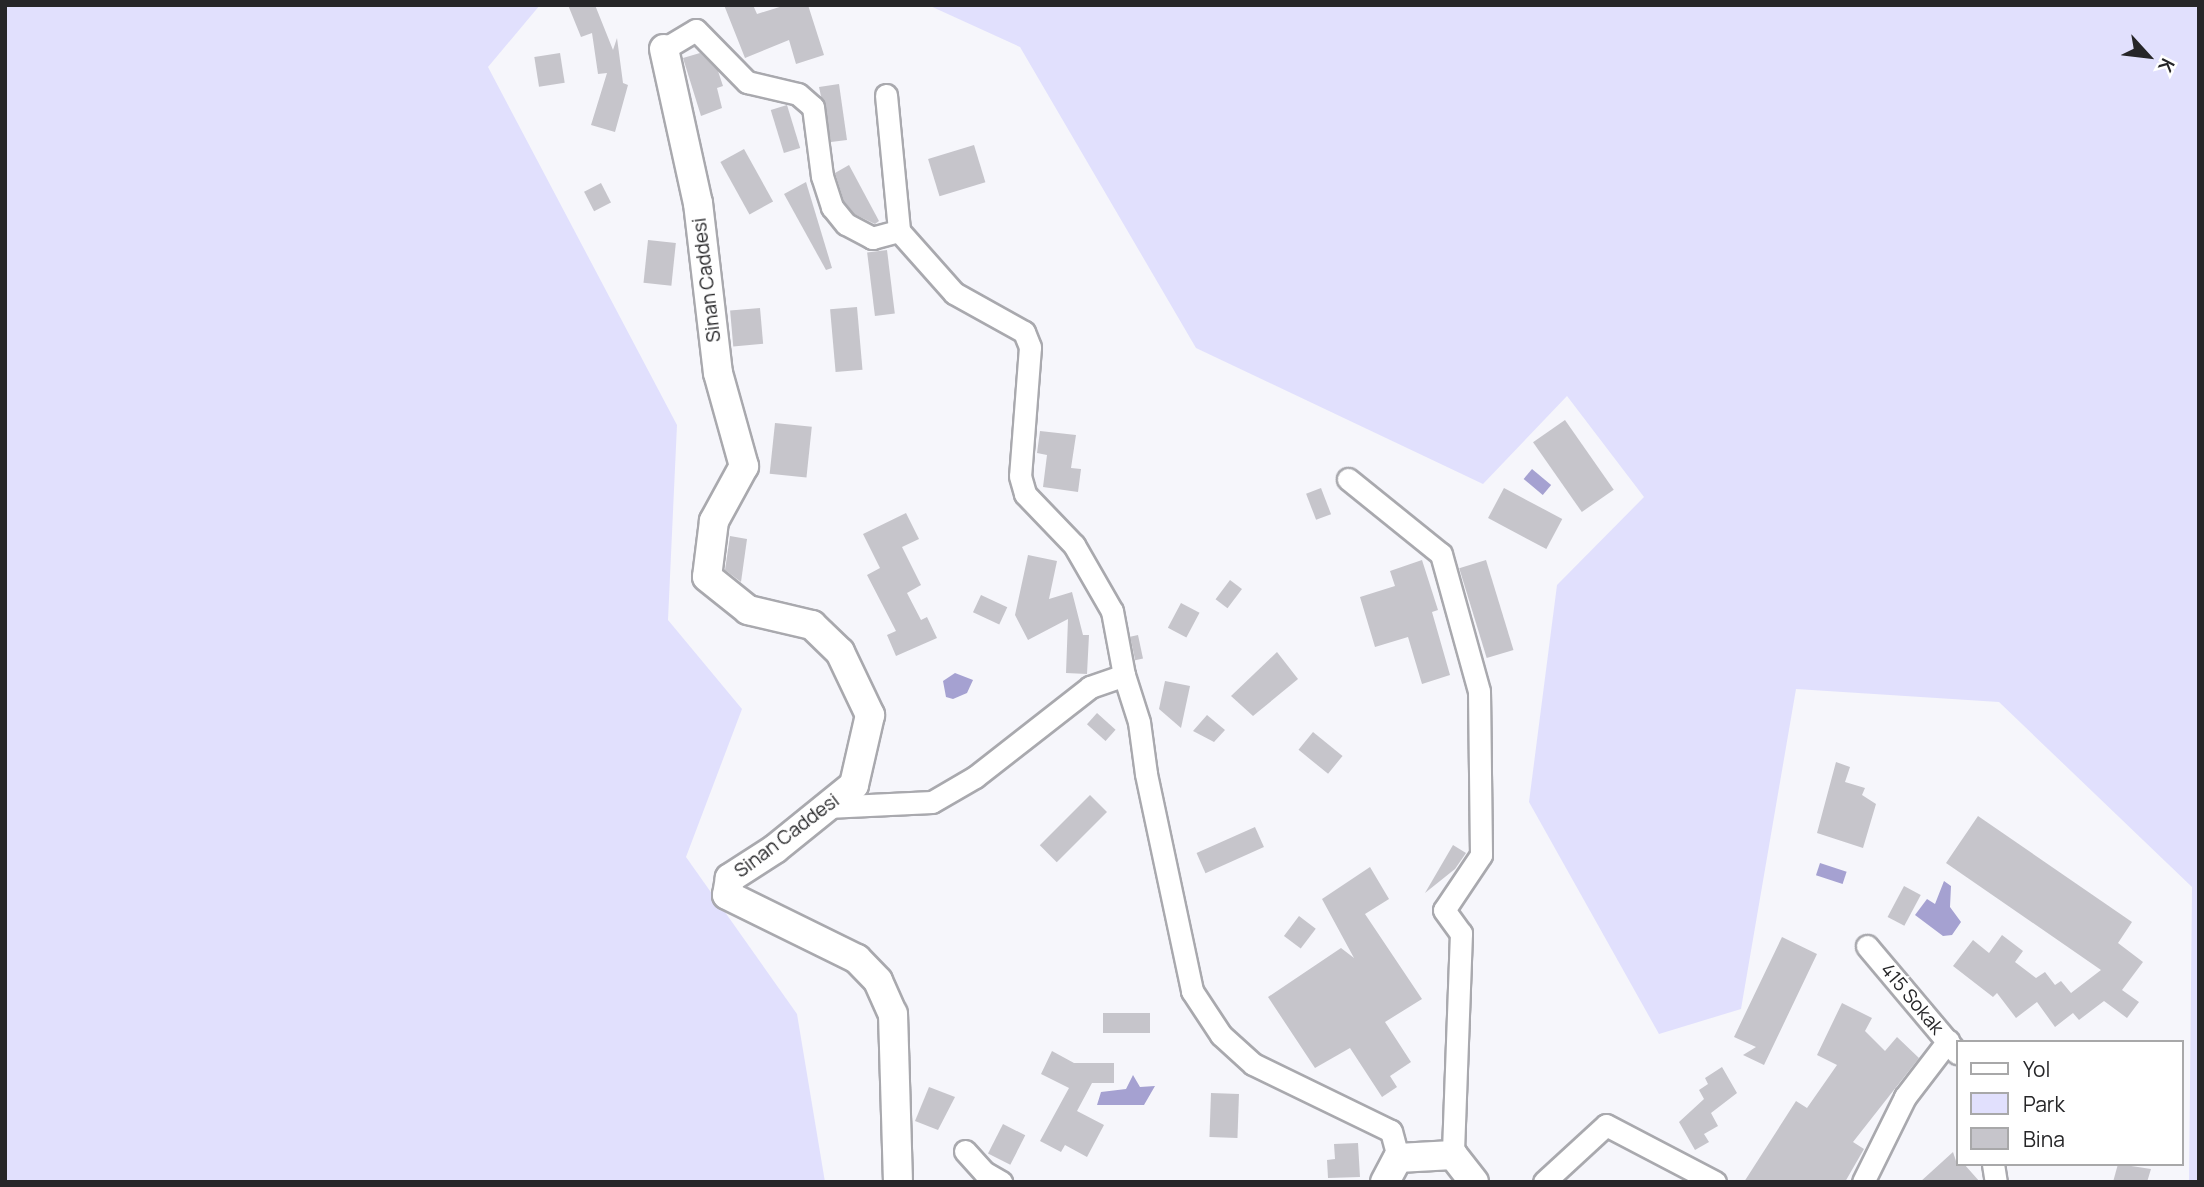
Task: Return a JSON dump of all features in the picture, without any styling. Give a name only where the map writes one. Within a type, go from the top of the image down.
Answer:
[{"type":"street","points":[[664,49],[696,30],[747,82],[798,94],[813,107],[818,152],[832,208],[846,224],[872,238],[899,231]]},
{"type":"street","name":"Sinan Caddesi","points":[[664,49],[698,203],[718,373],[744,466],[714,522],[707,577],[748,610],[813,625],[840,652],[870,715],[854,785],[730,878],[727,895],[857,959],[878,981],[893,1014],[898,1182]]},
{"type":"street","points":[[886,95],[899,231],[954,293],[1024,332],[1030,347],[1021,455],[1025,494],[1074,545],[1112,611],[1124,675],[1139,722],[1146,774],[1192,991],[1221,1035],[1253,1064],[1391,1131],[1392,1170],[1453,1155]]},
{"type":"street","points":[[1348,479],[1441,554],[1479,691],[1481,855],[1444,910],[1461,933],[1453,1155],[1474,1182]]},
{"type":"street","points":[[827,807],[932,802],[975,777],[1090,687],[1124,675]]},
{"type":"street","name":"415 Sokak","points":[[1867,946],[1952,1047]]},
{"type":"street","points":[[1863,1182],[1905,1097],[1952,1047]]},
{"type":"street","points":[[1544,1182],[1606,1125],[1715,1182]]},
{"type":"street","points":[[965,1152],[984,1172],[1001,1182]]},
{"type":"green space","points":[[5,5],[540,5],[488,67],[677,425],[668,620],[742,709],[686,857],[797,1014],[825,1182],[5,1182]]},
{"type":"green space","points":[[928,5],[2199,5],[2199,1182],[2189,1182],[2192,887],[1999,702],[1796,689],[1741,1009],[1659,1034],[1529,802],[1557,585],[1644,497],[1567,396],[1483,484],[1196,348],[1020,47]]},
{"type":"shaded area","points":[[1532,469],[1551,485],[1543,495],[1524,479]]},
{"type":"shaded area","points":[[955,673],[973,680],[967,693],[953,699],[946,697],[943,681]]},
{"type":"shaded area","points":[[1820,863],[1847,872],[1843,884],[1816,875]]},
{"type":"shaded area","points":[[1944,881],[1951,886],[1950,907],[1961,922],[1952,935],[1943,936],[1915,915],[1927,899],[1935,904]]},
{"type":"shaded area","points":[[1133,1075],[1140,1087],[1155,1086],[1144,1105],[1097,1105],[1101,1092],[1126,1089]]},
{"type":"building","points":[[568,5],[595,5],[613,50],[617,38],[623,83],[628,85],[615,132],[591,125],[607,73],[598,74],[592,33],[581,37]]},
{"type":"building","points":[[724,5],[753,5],[757,14],[786,5],[808,5],[824,55],[796,64],[789,40],[745,58]]},
{"type":"building","points":[[560,53],[565,83],[539,87],[534,57]]},
{"type":"building","points":[[700,53],[718,71],[723,86],[717,88],[722,108],[701,116],[683,58]]},
{"type":"building","points":[[839,84],[847,140],[831,142],[819,87]]},
{"type":"building","points":[[787,105],[800,148],[784,153],[771,110]]},
{"type":"building","points":[[974,145],[985,182],[939,196],[928,159]]},
{"type":"building","points":[[744,149],[773,201],[749,215],[720,162]]},
{"type":"building","points":[[849,165],[879,221],[875,224],[854,214],[844,201],[835,173]]},
{"type":"building","points":[[806,182],[832,268],[826,270],[784,194]]},
{"type":"building","points":[[601,183],[611,203],[594,211],[584,192]]},
{"type":"building","points":[[648,240],[676,243],[671,286],[644,283]]},
{"type":"building","points":[[887,250],[895,314],[875,316],[867,252]]},
{"type":"building","points":[[857,307],[862,370],[836,372],[830,309]]},
{"type":"building","points":[[760,308],[763,344],[733,346],[730,311]]},
{"type":"building","points":[[1565,420],[1614,490],[1582,512],[1533,442]]},
{"type":"building","points":[[775,423],[812,427],[806,478],[770,474]]},
{"type":"building","points":[[1040,431],[1076,435],[1071,468],[1081,469],[1078,492],[1043,487],[1047,455],[1037,453]]},
{"type":"building","points":[[1321,488],[1331,514],[1316,520],[1306,494]]},
{"type":"building","points":[[1504,488],[1562,519],[1546,549],[1488,518]]},
{"type":"building","points":[[906,513],[919,539],[902,547],[921,585],[907,593],[921,620],[927,617],[937,638],[896,656],[887,635],[896,631],[867,575],[880,568],[863,534]]},
{"type":"building","points":[[730,536],[747,539],[741,582],[725,570]]},
{"type":"building","points":[[1028,555],[1057,561],[1049,599],[1072,592],[1083,635],[1089,635],[1087,674],[1066,673],[1068,619],[1028,640],[1015,615]]},
{"type":"building","points":[[1422,560],[1438,610],[1432,612],[1450,675],[1422,684],[1408,637],[1375,647],[1360,597],[1395,586],[1390,571]]},
{"type":"building","points":[[1486,560],[1513,650],[1487,658],[1459,568]]},
{"type":"building","points":[[1230,580],[1242,589],[1228,608],[1216,599]]},
{"type":"building","points":[[981,595],[1007,607],[999,624],[973,612]]},
{"type":"building","points":[[1181,603],[1200,613],[1186,638],[1168,628]]},
{"type":"building","points":[[1138,635],[1143,658],[1135,660],[1130,637]]},
{"type":"building","points":[[1277,652],[1298,679],[1253,716],[1231,696]]},
{"type":"building","points":[[1165,681],[1190,686],[1181,728],[1159,709]]},
{"type":"building","points":[[1097,713],[1116,730],[1106,741],[1087,724]]},
{"type":"building","points":[[1207,715],[1225,730],[1214,742],[1193,731]]},
{"type":"building","points":[[1313,732],[1343,756],[1328,774],[1299,750]]},
{"type":"building","points":[[1836,762],[1850,767],[1845,782],[1865,788],[1862,795],[1876,804],[1863,848],[1817,833]]},
{"type":"building","points":[[1090,795],[1107,812],[1057,862],[1040,845]]},
{"type":"building","points":[[1978,816],[2132,922],[2118,943],[2143,962],[2122,990],[2139,1002],[2127,1018],[2104,1001],[2079,1020],[2073,1013],[2055,1027],[2037,1002],[2016,1018],[1997,993],[1993,997],[1953,966],[1973,940],[1989,953],[2002,935],[2023,951],[2015,962],[2036,978],[2045,972],[2055,985],[2061,981],[2071,993],[2101,970],[1946,863]]},
{"type":"building","points":[[1255,827],[1264,847],[1205,873],[1197,853]]},
{"type":"building","points":[[1453,845],[1466,853],[1455,869],[1425,893]]},
{"type":"building","points":[[1370,867],[1389,899],[1365,914],[1422,999],[1385,1022],[1411,1062],[1390,1076],[1397,1087],[1382,1097],[1350,1048],[1315,1068],[1268,997],[1341,948],[1354,958],[1322,899]]},
{"type":"building","points":[[1904,886],[1921,895],[1904,926],[1888,917]]},
{"type":"building","points":[[1299,916],[1316,929],[1301,949],[1284,936]]},
{"type":"building","points":[[1782,937],[1817,954],[1764,1065],[1743,1055],[1756,1047],[1734,1037]]},
{"type":"building","points":[[1842,1003],[1872,1018],[1865,1031],[1885,1051],[1897,1037],[1919,1058],[1853,1142],[1864,1149],[1845,1182],[1744,1182],[1796,1101],[1807,1108],[1837,1065],[1817,1055]]},
{"type":"building","points":[[1103,1013],[1150,1013],[1150,1033],[1103,1033]]},
{"type":"building","points":[[1052,1051],[1074,1063],[1114,1063],[1114,1083],[1092,1083],[1077,1111],[1104,1125],[1087,1157],[1065,1145],[1061,1152],[1040,1141],[1069,1088],[1041,1074]]},
{"type":"building","points":[[1722,1067],[1737,1093],[1711,1113],[1718,1126],[1704,1134],[1709,1142],[1695,1150],[1679,1122],[1704,1099],[1699,1090],[1708,1084],[1705,1078]]},
{"type":"building","points":[[929,1087],[955,1097],[938,1130],[915,1121]]},
{"type":"building","points":[[1211,1093],[1239,1094],[1237,1138],[1209,1137]]},
{"type":"building","points":[[1003,1124],[1025,1135],[1010,1165],[988,1153]]},
{"type":"building","points":[[1358,1143],[1360,1177],[1328,1178],[1327,1160],[1335,1159],[1334,1144]]},
{"type":"building","points":[[1953,1152],[1955,1166],[1966,1166],[1980,1182],[1920,1182]]},
{"type":"building","points":[[2117,1166],[2151,1169],[2147,1182],[2113,1182]]}]
